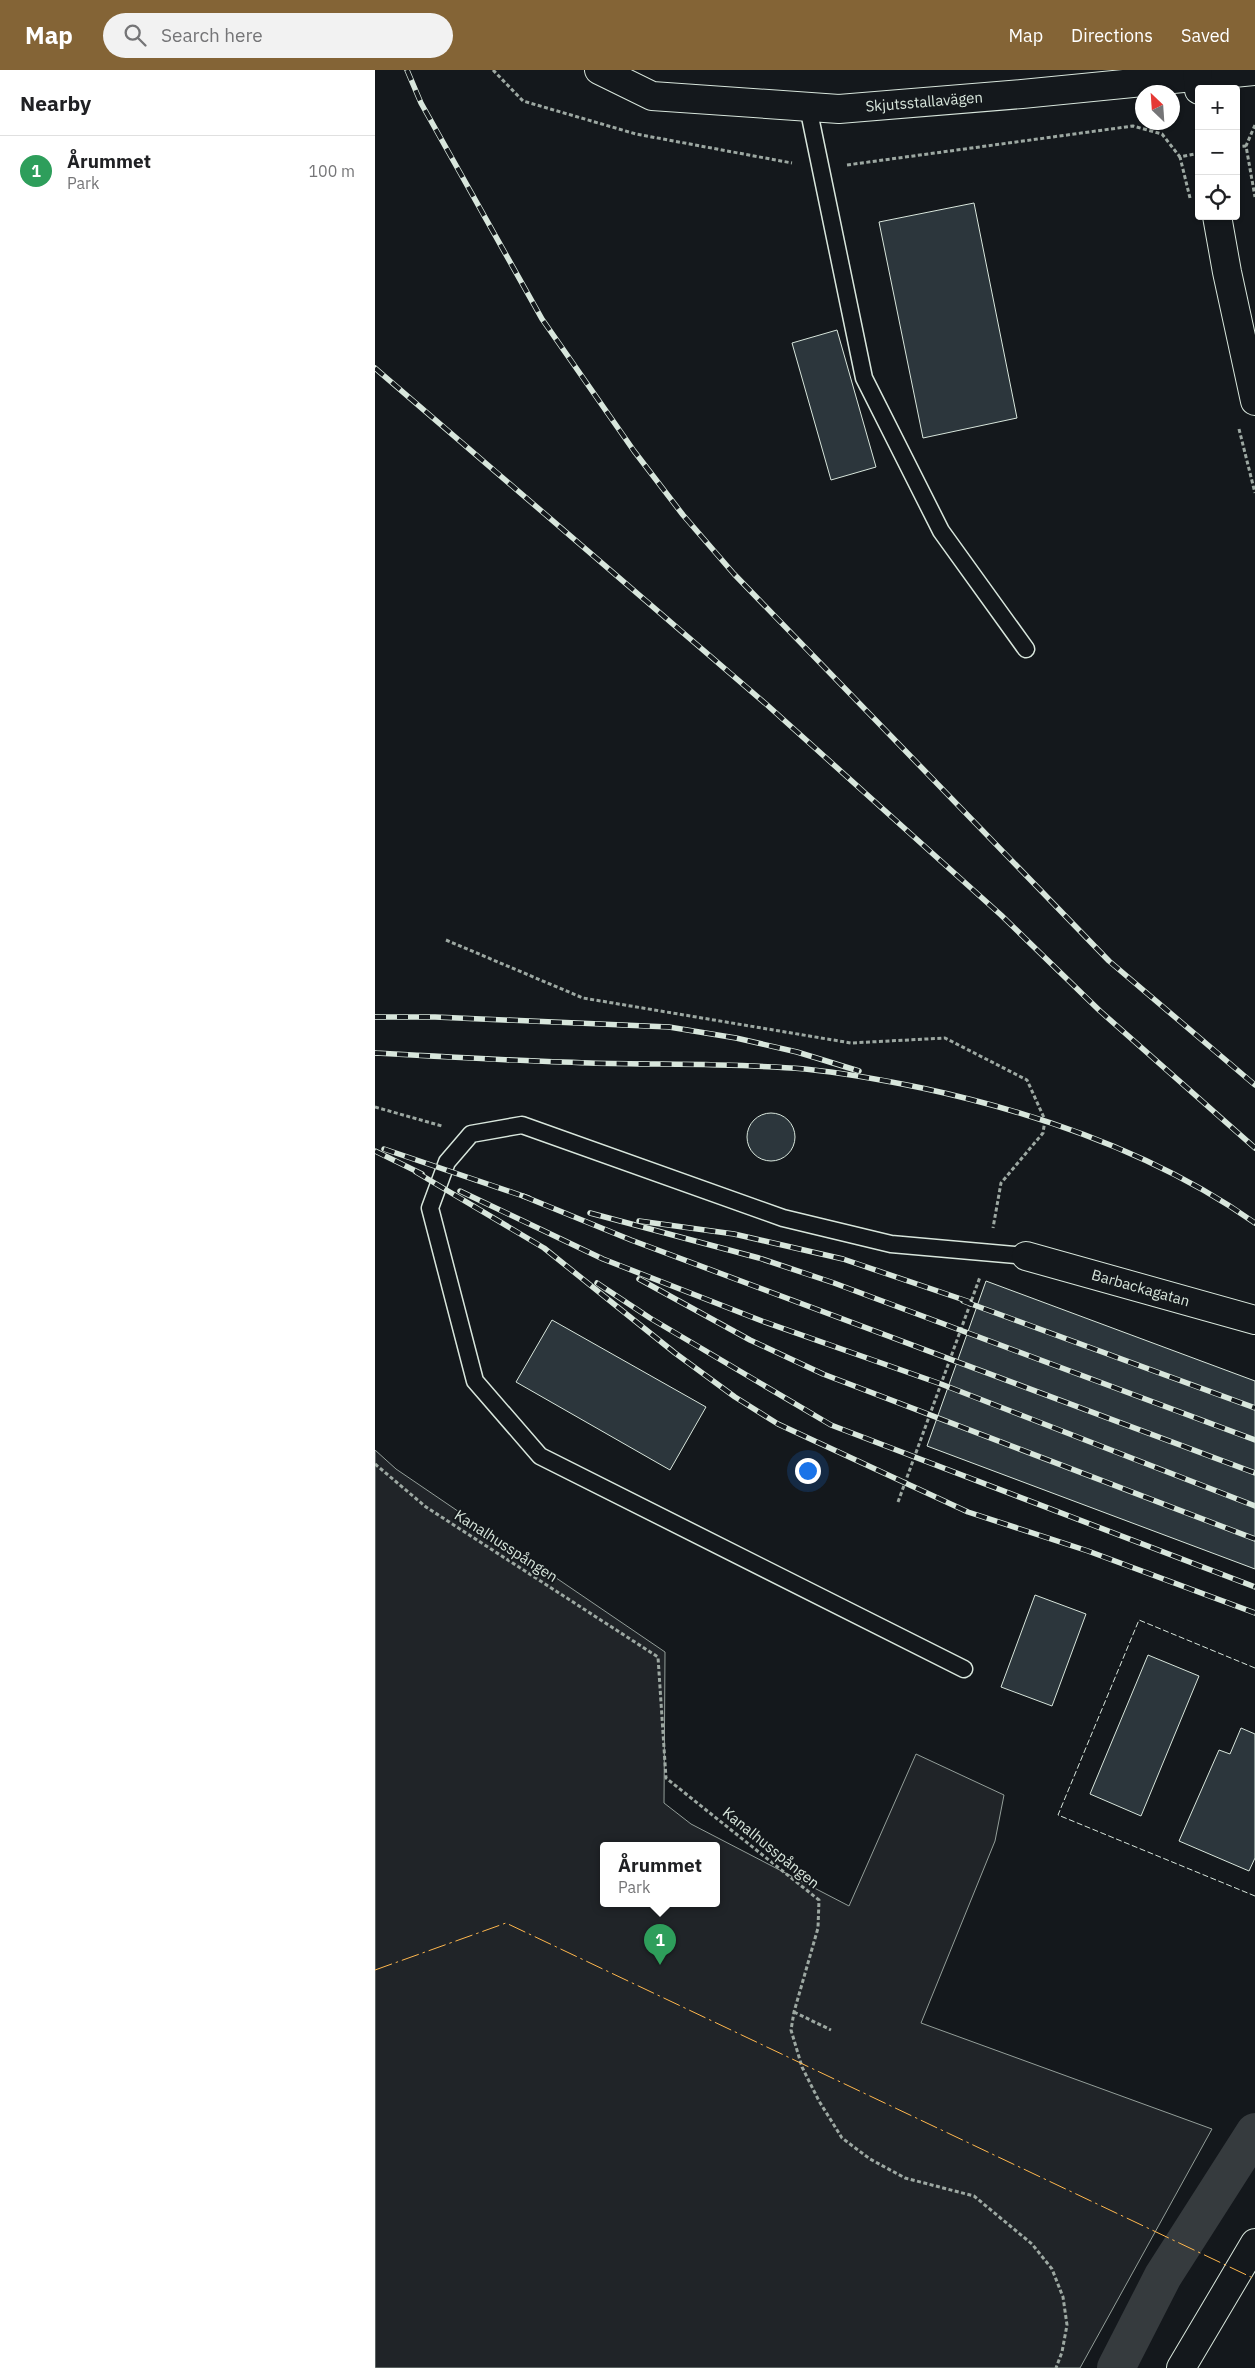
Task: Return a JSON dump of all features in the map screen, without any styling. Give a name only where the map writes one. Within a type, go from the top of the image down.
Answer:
[{"type":"street","name":"Skjutsstallavägen","points":[[599,70],[651,96],[839,109],[1198,79],[1255,71]]},
{"type":"street","points":[[1218,220],[1255,400]]},
{"type":"street","name":"Barbackagatan","points":[[1026,1256],[1255,1320]]},
{"type":"street","points":[[1181,2368],[1255,2243]]},
{"type":"lane","points":[[808,107],[864,378],[941,531],[1026,650]]},
{"type":"lane","points":[[964,1669],[540,1456],[475,1381],[430,1208],[447,1162],[471,1134],[522,1125],[783,1218],[891,1244],[1026,1256]]},
{"type":"path","points":[[1255,125],[1246,146],[1255,197]]},
{"type":"path","points":[[1240,147],[1246,146]]},
{"type":"path","points":[[446,940],[583,998],[851,1043],[945,1038],[1027,1080],[1045,1120],[1043,1133],[1001,1183],[988,1253],[898,1502]]},
{"type":"path","points":[[375,1108],[471,1134]]},
{"type":"path","name":"Kanalhusspången","points":[[375,1464],[426,1507],[658,1657],[666,1778],[819,1900],[818,1928],[794,2012],[791,2030],[802,2067],[819,2101],[842,2138],[870,2159],[905,2178],[974,2196],[1032,2244],[1052,2269],[1063,2297],[1067,2324],[1062,2352],[1056,2368]]},
{"type":"path","points":[[794,2012],[831,2030]]},
{"type":"shaded area","points":[[375,1450],[396,1469],[665,1652],[664,1803],[691,1824],[849,1906],[916,1754],[1004,1795],[995,1841],[921,2023],[1212,2129],[1080,2368],[375,2368]]},
{"type":"building","points":[[974,203],[1017,418],[923,438],[879,222]]},
{"type":"building","points":[[837,330],[876,467],[831,480],[792,343]]},
{"type":"building","points":[[766,1113],[776,1113],[785,1117],[791,1123],[794,1128],[794,1146],[785,1157],[776,1161],[766,1161],[757,1157],[751,1151],[747,1142],[747,1132],[751,1123],[757,1117]]},
{"type":"building","points":[[986,1281],[1255,1381],[1255,1569],[927,1446]]},
{"type":"building","points":[[552,1320],[706,1407],[670,1470],[516,1382]]},
{"type":"building","points":[[1035,1595],[1086,1614],[1052,1706],[1001,1687]]},
{"type":"building","points":[[1148,1655],[1199,1676],[1141,1816],[1090,1794]]},
{"type":"building","points":[[1241,1728],[1255,1734],[1255,1858],[1249,1871],[1179,1841],[1219,1750],[1230,1754]]},
{"type":"waterway","points":[[1116,2368],[1163,2276],[1255,2132]]},
{"type":"railway","points":[[407,70],[421,103],[542,319],[634,451],[683,515],[734,574],[1109,961],[1255,1085]]},
{"type":"railway","points":[[375,368],[766,704],[1001,915],[1100,1011],[1255,1148]]},
{"type":"railway","points":[[375,1017],[435,1017],[669,1027],[736,1038],[797,1052],[859,1071]]},
{"type":"railway","points":[[375,1053],[617,1064],[778,1067],[805,1069],[893,1082],[966,1098],[1009,1110],[1095,1139],[1178,1176],[1217,1198],[1255,1223]]},
{"type":"railway","points":[[384,1149],[529,1198]]},
{"type":"railway","points":[[375,1151],[422,1174]]},
{"type":"railway","points":[[416,1172],[544,1248],[675,1353],[735,1397],[778,1424],[968,1512],[1088,1551],[1255,1613]]},
{"type":"railway","points":[[460,1191],[603,1259],[762,1321],[941,1384],[1255,1506]]},
{"type":"railway","points":[[523,1196],[631,1240],[1255,1473]]},
{"type":"railway","points":[[590,1213],[759,1258],[834,1283],[1255,1440]]},
{"type":"railway","points":[[639,1221],[734,1234],[843,1259],[970,1302]]},
{"type":"railway","points":[[639,1279],[750,1340],[823,1374],[1255,1539]]},
{"type":"railway","points":[[597,1283],[650,1318],[831,1425],[1255,1587]]},
{"type":"railway","points":[[963,1301],[1255,1408]]},
{"type":"fence","points":[[1255,1668],[1139,1620],[1058,1815],[1255,1896]]},
{"type":"power","points":[[375,1970],[506,1923],[1255,2279]]},
{"type":"place","name":"Årummet","points":[[660,1965]]}]
